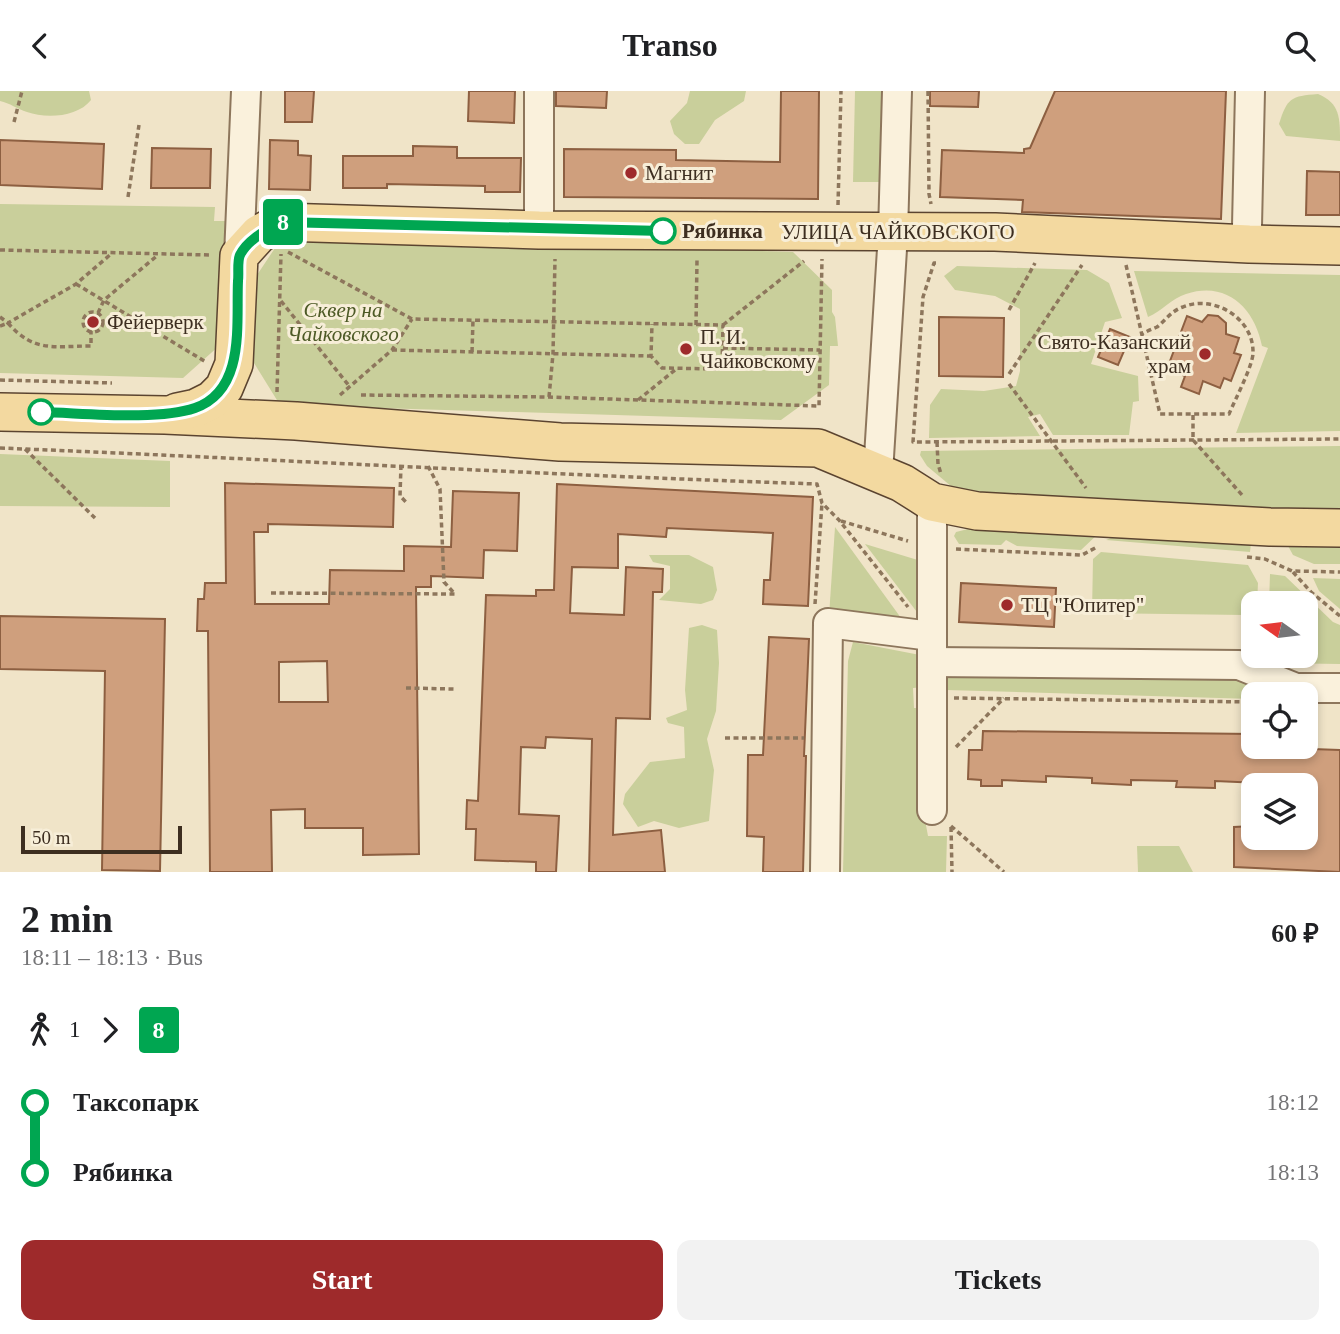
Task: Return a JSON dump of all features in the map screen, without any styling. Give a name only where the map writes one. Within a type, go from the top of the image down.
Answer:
[{"type":"main road","name":"УЛИЦА ЧАЙКОВСКОГО","points":[[239,256],[259,234],[281,222],[547,230],[995,232],[1340,246]]},
{"type":"main road","points":[[165,415],[196,408],[212,400],[224,387],[221,363],[239,256]]},
{"type":"main road","points":[[221,363],[261,408],[278,417],[287,406]]},
{"type":"main road","points":[[0,412],[165,415],[287,406],[560,442],[818,448],[902,483],[932,502],[1105,531],[1340,527]]},
{"type":"street","points":[[239,256],[246,91]]},
{"type":"street","points":[[539,91],[547,230]]},
{"type":"street","points":[[878,473],[893,233],[897,91]]},
{"type":"street","points":[[1249,244],[1247,226],[1250,91]]},
{"type":"street","points":[[932,502],[932,772],[945,818]]},
{"type":"street","points":[[825,872],[828,623],[931,649],[1239,665],[1296,688],[1340,688]]},
{"type":"path","points":[[14,122],[22,91]]},
{"type":"path","points":[[838,214],[841,91]]},
{"type":"path","points":[[928,91],[929,194],[933,214]]},
{"type":"path","points":[[128,197],[139,125]]},
{"type":"path","points":[[547,230],[554,322],[549,397]]},
{"type":"path","points":[[696,325],[698,231]]},
{"type":"path","points":[[1122,236],[1142,334],[1160,414],[1229,414],[1254,355],[1251,338],[1243,324],[1231,312],[1216,305],[1200,303],[1184,306],[1169,314],[1158,326],[1142,334]]},
{"type":"path","points":[[287,406],[280,299],[281,248],[412,319],[696,325],[723,325],[807,258]]},
{"type":"path","points":[[0,250],[239,256]]},
{"type":"path","points":[[0,325],[8,323],[76,283],[113,253]]},
{"type":"path","points":[[98,313],[104,300],[159,254]]},
{"type":"path","points":[[341,395],[549,397],[818,406],[822,258]]},
{"type":"path","points":[[1009,310],[1036,262]]},
{"type":"path","points":[[1009,374],[1084,262]]},
{"type":"path","points":[[934,263],[923,297],[913,443],[1340,439]]},
{"type":"path","points":[[76,283],[221,363]]},
{"type":"path","points":[[280,299],[350,387]]},
{"type":"path","points":[[89,313],[98,313],[102,318],[102,325],[98,330],[85,328],[84,319],[89,313]]},
{"type":"path","points":[[0,317],[18,334],[38,346],[91,346],[91,331]]},
{"type":"path","points":[[412,319],[392,350],[651,356]]},
{"type":"path","points":[[472,352],[473,320]]},
{"type":"path","points":[[652,324],[651,356],[662,368],[676,369],[722,369],[723,325]]},
{"type":"path","points":[[723,348],[820,350]]},
{"type":"path","points":[[638,400],[676,369]]},
{"type":"path","points":[[932,548],[1082,555],[1105,531],[1051,441],[1009,384]]},
{"type":"path","points":[[1194,414],[1193,440],[1270,527]]},
{"type":"path","points":[[0,448],[428,466],[548,475],[817,484],[822,503],[839,520],[931,649]]},
{"type":"path","points":[[26,449],[95,518]]},
{"type":"path","points":[[401,465],[401,496],[407,503]]},
{"type":"path","points":[[271,593],[455,594],[444,582],[440,489],[428,466]]},
{"type":"path","points":[[839,520],[889,535]]},
{"type":"path","points":[[1238,556],[1265,559],[1292,571],[1340,572]]},
{"type":"path","points":[[1292,571],[1311,592],[1340,616]]},
{"type":"path","points":[[407,688],[454,689]]},
{"type":"path","points":[[931,697],[1241,702]]},
{"type":"path","points":[[932,772],[1004,698]]},
{"type":"path","points":[[725,738],[812,738]]},
{"type":"path","points":[[945,818],[953,872]]},
{"type":"path","points":[[945,818],[1004,872]]},
{"type":"green space","points":[[0,91],[89,91],[91,100],[78,110],[52,116],[27,112],[0,101]]},
{"type":"green space","points":[[690,91],[746,91],[744,101],[715,120],[699,144],[685,144],[674,134],[670,121],[687,103]]},
{"type":"green space","points":[[855,91],[892,91],[891,182],[853,182]]},
{"type":"green space","points":[[1318,94],[1335,107],[1340,125],[1340,141],[1286,136],[1279,124],[1291,100]]},
{"type":"green space","points":[[0,204],[215,207],[214,221],[227,221],[220,345],[183,378],[0,373]]},
{"type":"green space","name":"Сквер на Чайковского","points":[[283,236],[793,252],[832,290],[832,312],[838,346],[830,346],[829,385],[781,420],[280,405],[246,350],[251,284]]},
{"type":"green space","points":[[957,266],[1087,270],[1109,283],[1122,318],[1105,322],[1091,364],[1138,376],[1139,401],[1133,402],[1129,435],[1053,435],[1040,414],[1028,417],[1040,436],[929,438],[930,405],[941,389],[984,391],[1016,386],[1020,371],[1020,309],[995,296],[955,290],[944,276]]},
{"type":"green space","points":[[1134,271],[1340,275],[1340,431],[1236,433],[1268,348],[1262,346],[1253,320],[1237,301],[1214,291],[1186,294],[1148,317]]},
{"type":"green space","points":[[1340,446],[1340,510],[1035,506],[982,498],[952,487],[927,466],[920,455],[921,451]]},
{"type":"green space","points":[[0,454],[170,461],[170,507],[0,506]]},
{"type":"green space","points":[[835,527],[909,629],[829,616]]},
{"type":"green space","points":[[968,529],[1099,533],[1081,550],[1017,546],[1006,540],[1001,545],[959,544],[954,536],[956,532]]},
{"type":"green space","points":[[1129,530],[1251,544],[1250,552],[1106,540]]},
{"type":"green space","points":[[1340,539],[1340,564],[1314,564],[1293,555],[1287,544]]},
{"type":"green space","points":[[865,544],[921,561],[920,616]]},
{"type":"green space","points":[[1101,552],[1248,565],[1258,583],[1258,591],[1241,591],[1241,615],[1092,613],[1093,559]]},
{"type":"green space","points":[[649,555],[689,555],[713,567],[717,590],[713,600],[701,604],[659,600],[670,589],[670,566],[653,562]]},
{"type":"green space","points":[[1270,574],[1285,576],[1301,591],[1269,591]]},
{"type":"green space","points":[[1313,578],[1340,579],[1340,609],[1319,591]]},
{"type":"green space","points":[[1318,608],[1340,625],[1340,664],[1318,664]]},
{"type":"green space","points":[[702,625],[717,630],[719,663],[716,711],[707,739],[714,770],[709,821],[679,828],[654,821],[638,827],[623,804],[625,794],[650,762],[685,758],[684,727],[668,723],[666,718],[687,710],[685,690],[689,628]]},
{"type":"green space","points":[[853,642],[920,655],[925,687],[913,688],[914,708],[926,708],[925,820],[928,836],[947,836],[946,872],[843,872],[848,661]]},
{"type":"green space","points":[[948,676],[1249,682],[1241,682],[1241,699],[946,690]]},
{"type":"green space","points":[[1137,846],[1179,846],[1193,872],[1138,872]]},
{"type":"building","points":[[285,91],[314,91],[312,122],[285,122]]},
{"type":"building","points":[[469,91],[515,91],[514,123],[468,121]]},
{"type":"building","points":[[556,91],[607,91],[606,108],[556,106]]},
{"type":"building","points":[[781,91],[819,91],[818,199],[564,197],[564,149],[676,150],[676,160],[780,162]]},
{"type":"building","points":[[930,91],[979,91],[978,107],[930,106]]},
{"type":"building","points":[[1055,91],[1226,91],[1221,219],[1022,212],[1023,200],[940,197],[942,150],[1024,153],[1024,149],[1030,148]]},
{"type":"building","points":[[0,140],[104,144],[102,189],[0,185]]},
{"type":"building","points":[[270,140],[298,141],[298,155],[311,156],[310,190],[269,189]]},
{"type":"building","points":[[413,146],[457,147],[457,158],[521,158],[520,192],[485,192],[485,186],[387,184],[387,188],[343,188],[343,156],[413,156]]},
{"type":"building","points":[[152,148],[211,149],[210,188],[151,188]]},
{"type":"building","points":[[1307,171],[1340,172],[1340,215],[1306,215]]},
{"type":"building","name":"Свято-Казанский храм","points":[[1208,315],[1218,316],[1226,323],[1226,334],[1239,338],[1234,353],[1241,355],[1231,381],[1224,378],[1220,388],[1203,381],[1199,394],[1181,387],[1185,376],[1167,369],[1187,316],[1202,322]]},
{"type":"building","points":[[939,317],[1004,318],[1003,377],[939,376]]},
{"type":"building","points":[[1110,329],[1130,337],[1118,365],[1098,357]]},
{"type":"building","points":[[225,483],[394,488],[393,527],[268,524],[268,532],[254,532],[255,604],[329,604],[330,570],[404,571],[404,546],[451,547],[453,491],[519,493],[517,551],[484,550],[483,578],[431,576],[431,587],[416,587],[419,854],[363,855],[363,828],[305,828],[305,809],[271,810],[272,872],[210,872],[208,631],[197,631],[198,599],[204,599],[205,583],[226,583]],"holes":[[[327,661],[328,702],[279,702],[279,662]]]},
{"type":"building","points":[[557,484],[813,497],[808,606],[763,604],[764,580],[770,580],[773,533],[667,528],[666,537],[618,534],[618,568],[572,567],[570,613],[624,615],[626,567],[663,569],[662,592],[653,592],[650,719],[616,718],[613,835],[661,830],[665,872],[589,872],[592,739],[546,737],[545,748],[521,747],[519,814],[559,816],[556,872],[536,872],[536,862],[475,860],[476,829],[466,829],[467,800],[478,801],[486,595],[536,596],[536,590],[554,590]]},
{"type":"building","name":"ТЦ \"Юпитер\"","points":[[961,583],[1056,588],[1054,627],[959,622]]},
{"type":"building","points":[[0,616],[165,619],[160,871],[102,870],[105,671],[0,669]]},
{"type":"building","points":[[769,637],[809,639],[803,872],[763,872],[764,837],[747,836],[748,755],[763,755]]},
{"type":"building","points":[[983,731],[1241,734],[1241,759],[1318,759],[1318,749],[1340,750],[1340,872],[1234,867],[1234,827],[1241,827],[1241,850],[1318,850],[1318,773],[1241,773],[1241,782],[1215,781],[1215,788],[1176,787],[1177,781],[1131,780],[1131,785],[1092,783],[1092,778],[1046,776],[1046,782],[1002,780],[1002,786],[981,786],[981,780],[968,779],[969,750],[982,750]]},
{"type":"bus line","name":"8","points":[[41,412],[165,415],[196,408],[212,400],[224,387],[234,364],[239,256],[259,234],[281,222],[663,231]]},
{"type":"place","name":"Магнит","points":[[631,173]]},
{"type":"place","name":"Рябинка","points":[[663,231]]},
{"type":"place","name":"Фейерверк","points":[[93,322]]},
{"type":"place","name":"П. И. Чайковскому","points":[[686,349]]},
{"type":"place","name":"Свято-Казанский храм","points":[[1205,354]]},
{"type":"place","name":"ТЦ \"Юпитер\"","points":[[1007,605]]}]
